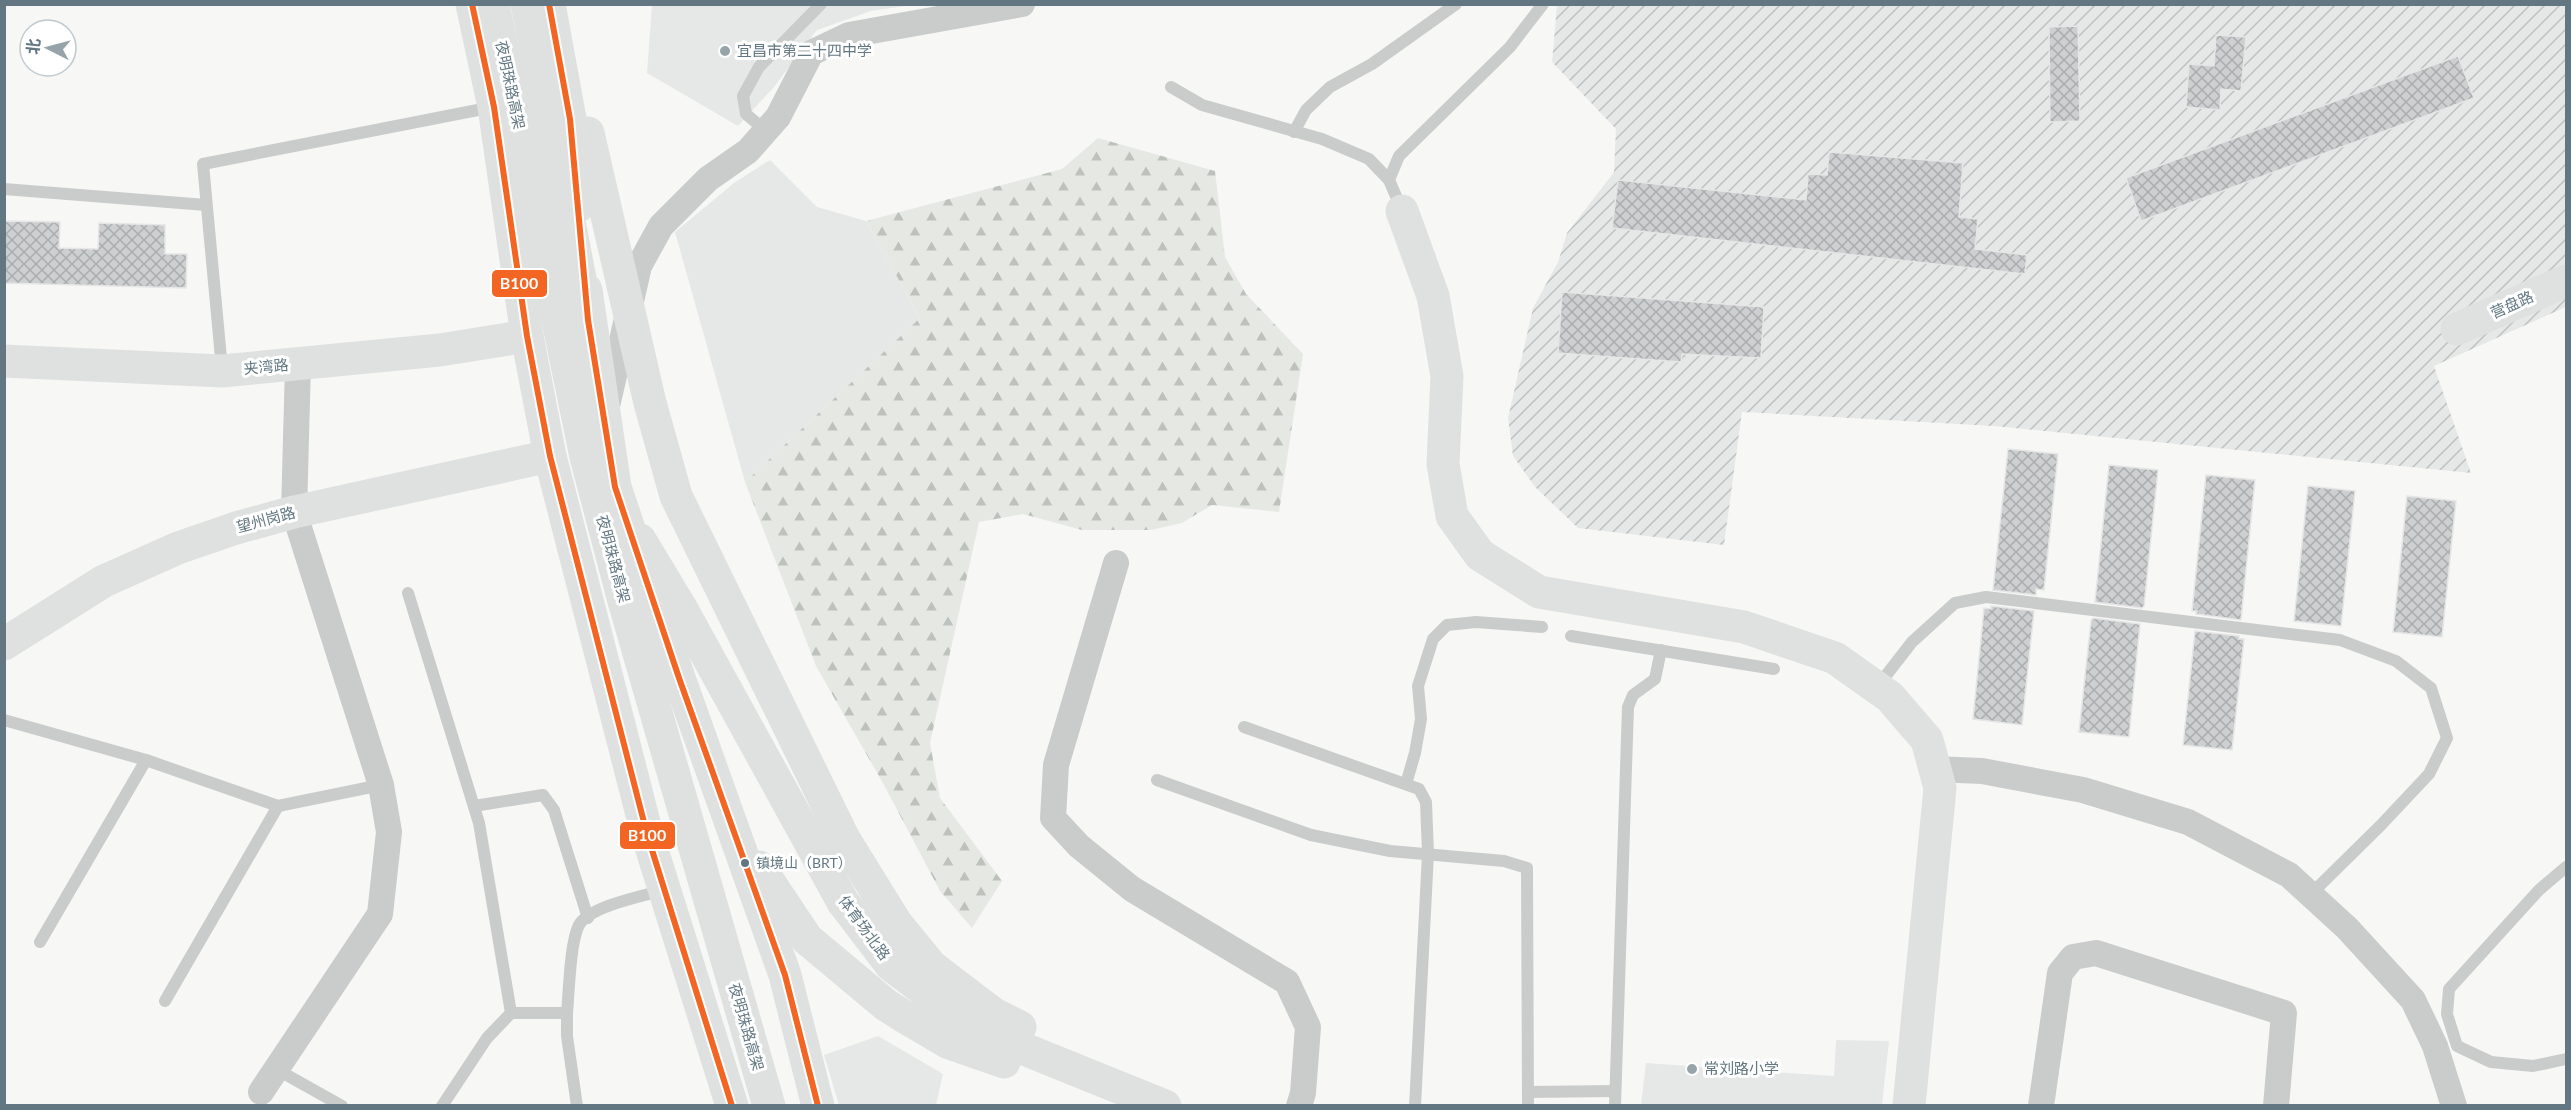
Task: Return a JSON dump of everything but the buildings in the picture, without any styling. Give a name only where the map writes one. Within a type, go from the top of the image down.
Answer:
[{"type":"main road","points":[[472,4],[494,107],[527,336],[550,456],[647,834],[732,1106]]},
{"type":"main road","name":"夜明珠路高架","points":[[493,4],[586,457],[624,601],[769,1106]]},
{"type":"main road","points":[[527,4],[588,320],[615,487],[679,678],[785,975],[818,1106]]},
{"type":"main road","points":[[549,4],[570,119],[588,320]]},
{"type":"main road","points":[[558,4],[650,403],[676,496],[844,838],[896,923],[932,966],[994,1014],[1184,1106]]},
{"type":"main road","points":[[1402,211],[1433,296],[1447,376],[1443,464],[1452,516],[1480,555],[1539,592],[1744,627],[1836,658],[1890,697],[1927,740],[1940,788],[1909,1106]]},
{"type":"main road","name":"营盘路","points":[[2457,329],[2566,281]]},
{"type":"main road","name":"夹湾路","points":[[4,361],[222,371],[440,350],[527,336]]},
{"type":"main road","name":"望州岗路","points":[[11,634],[115,576],[178,548],[236,528],[294,512],[550,456]]},
{"type":"main road","points":[[625,516],[681,608],[718,683]]},
{"type":"main road","points":[[624,601],[692,746],[759,867],[807,939],[886,1005],[950,1043],[1126,1106]]},
{"type":"main road","points":[[679,678],[682,658],[692,648],[718,683]]},
{"type":"main road","name":"体育场北路","points":[[718,683],[837,906],[886,973],[972,1038],[1135,1106]]},
{"type":"main road","name":"体育场北路","points":[[718,683],[843,902],[891,965],[977,1030],[1165,1106]]},
{"type":"street","points":[[604,418],[639,266],[661,226],[708,179],[748,151],[778,117],[811,53],[849,35],[1022,4]]},
{"type":"street","points":[[261,1092],[380,914],[389,832],[381,785],[294,512],[298,364]]},
{"type":"street","points":[[1116,563],[1056,765],[1053,818],[1079,846],[1132,889],[1287,982],[1308,1027],[1303,1093],[1299,1106]]},
{"type":"street","points":[[1934,769],[1982,771],[2083,790],[2188,822],[2289,875],[2347,928],[2414,1000],[2436,1046],[2454,1106]]},
{"type":"street","points":[[2041,1106],[2060,973],[2073,957],[2096,953],[2284,1013],[2276,1106]]},
{"type":"lane","points":[[766,130],[746,114],[743,96],[759,67],[821,4]]},
{"type":"lane","points":[[1294,132],[1306,110],[1330,87],[1371,64],[1456,4]]},
{"type":"lane","points":[[1389,180],[1399,156],[1509,47],[1544,4]]},
{"type":"lane","points":[[1172,87],[1202,105],[1322,139],[1369,159],[1389,180],[1402,211]]},
{"type":"lane","points":[[222,371],[203,164],[494,107]]},
{"type":"lane","points":[[4,189],[206,205]]},
{"type":"lane","points":[[408,593],[479,824],[511,1013]]},
{"type":"lane","points":[[1877,687],[1912,642],[1955,603],[1986,597],[2340,640],[2396,661],[2431,688],[2446,738],[2429,774],[2310,895]]},
{"type":"lane","points":[[1406,784],[1421,719],[1418,686],[1433,639],[1447,625],[1476,622],[1542,627]]},
{"type":"lane","points":[[1571,636],[1774,669]]},
{"type":"lane","points":[[1615,1106],[1628,707],[1633,695],[1655,679],[1661,650]]},
{"type":"lane","points":[[4,720],[146,760],[278,806],[381,785]]},
{"type":"lane","points":[[1244,727],[1419,789],[1426,802],[1428,854],[1415,1106]]},
{"type":"lane","points":[[40,942],[146,760]]},
{"type":"lane","points":[[1157,780],[1311,835],[1390,851],[1504,861],[1527,868],[1528,1106]]},
{"type":"lane","points":[[474,806],[543,795],[554,810],[588,918]]},
{"type":"lane","points":[[165,1001],[278,806]]},
{"type":"lane","points":[[2566,867],[2539,890],[2449,988],[2447,1014],[2457,1046],[2491,1062],[2533,1066],[2566,1059]]},
{"type":"lane","points":[[577,1106],[567,1013],[573,950],[580,924],[601,908],[664,890]]},
{"type":"lane","points":[[442,1106],[487,1038],[511,1013],[567,1013]]},
{"type":"lane","points":[[276,1070],[342,1106]]},
{"type":"lane","points":[[1528,1092],[1616,1091]]},
{"type":"shaded area","name":"宜昌市第二十四中学","points":[[652,5],[912,5],[871,11],[817,30],[774,87],[738,126],[647,73]]},
{"type":"shaded area","points":[[1557,5],[2566,5],[2566,307],[2434,366],[2471,473],[1994,426],[1742,412],[1724,545],[1578,528],[1535,487],[1513,456],[1508,418],[1533,308],[1558,262],[1567,233],[1614,172],[1616,129],[1552,62]]},
{"type":"shaded area","points":[[770,160],[817,207],[866,221],[920,318],[745,482],[675,232],[734,183]]},
{"type":"shaded area","points":[[878,1036],[943,1074],[936,1105],[839,1105],[824,1055]]},
{"type":"shaded area","name":"常刘路小学","points":[[1836,1040],[1889,1041],[1882,1105],[1641,1105],[1646,1063],[1834,1076]]},
{"type":"green space","points":[[1098,138],[1215,171],[1225,257],[1246,294],[1303,354],[1279,512],[1212,505],[1182,523],[1151,530],[1082,530],[1023,514],[979,522],[930,743],[940,798],[1002,881],[972,928],[940,891],[884,785],[816,666],[745,482],[920,318],[866,221],[1062,169]]},
{"type":"transit line","name":"B100","points":[[472,4],[494,107],[527,336],[550,456],[647,834],[732,1106]]},
{"type":"transit line","name":"B100","points":[[549,4],[570,119],[588,320],[615,487],[679,678],[785,975],[818,1106]]},
{"type":"place","name":"宜昌市第二十四中学","points":[[725,51]]},
{"type":"place","name":"镇境山（BRT）","points":[[745,863]]},
{"type":"place","name":"常刘路小学","points":[[1692,1069]]}]
